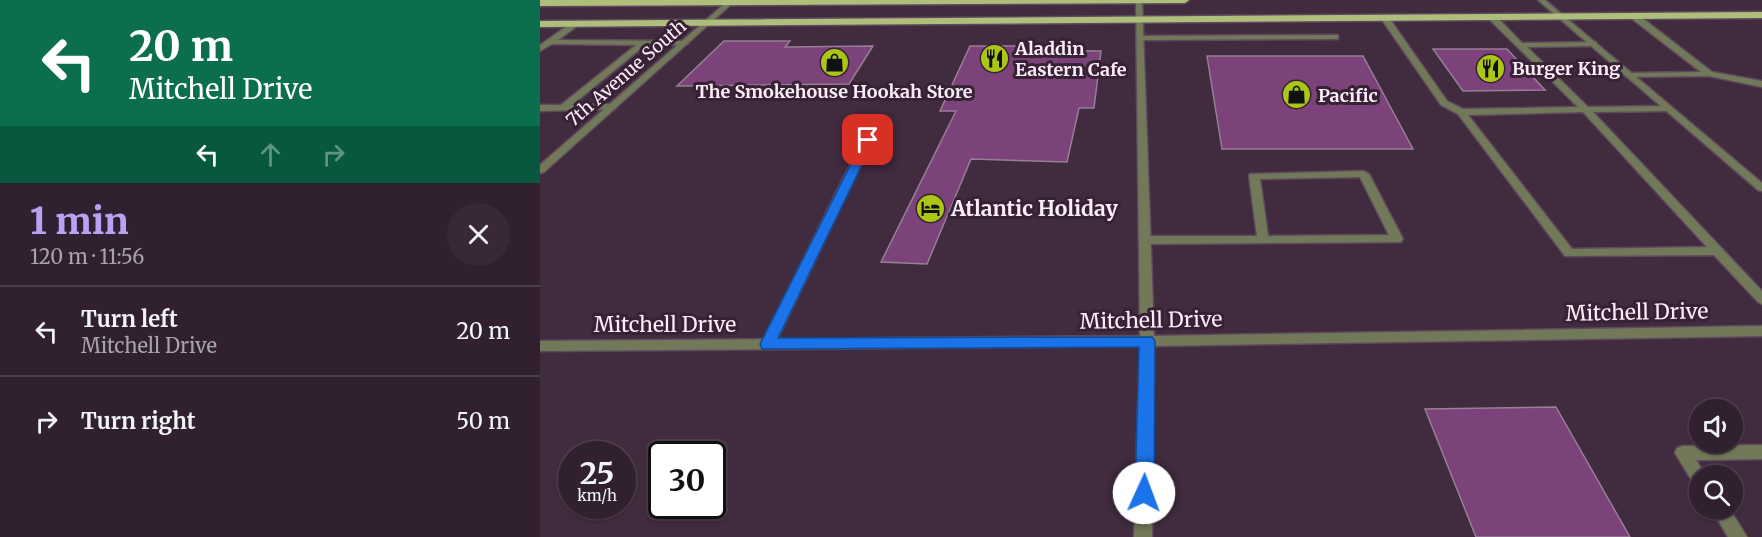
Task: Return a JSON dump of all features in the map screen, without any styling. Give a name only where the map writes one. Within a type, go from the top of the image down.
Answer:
[{"type":"main road","points":[[540,3],[1185,0]]},
{"type":"main road","points":[[540,24],[1762,15]]},
{"type":"street","points":[[1139,0],[1147,341],[1143,537]]},
{"type":"street","points":[[1541,0],[1762,188]]},
{"type":"street","name":"7th Avenue South","points":[[540,170],[732,1]]},
{"type":"street","points":[[1634,16],[1709,74]]},
{"type":"street","points":[[1384,17],[1444,103],[1461,111],[1668,108]]},
{"type":"street","points":[[1492,17],[1586,110],[1762,299]]},
{"type":"street","points":[[1286,18],[1292,38]]},
{"type":"street","points":[[1205,19],[1205,38]]},
{"type":"street","points":[[540,49],[576,24]]},
{"type":"street","points":[[1141,38],[1335,37]]},
{"type":"street","points":[[551,42],[685,43]]},
{"type":"street","points":[[563,108],[644,42]]},
{"type":"street","points":[[1520,45],[1593,44]]},
{"type":"street","points":[[1629,75],[1709,74],[1762,84]]},
{"type":"street","points":[[540,108],[612,107]]},
{"type":"street","points":[[1461,111],[1569,253],[1716,251]]},
{"type":"street","points":[[768,344],[878,119]]},
{"type":"street","points":[[1145,240],[1263,240],[1285,240],[1397,239],[1364,174],[1254,176],[1263,240]]},
{"type":"street","name":"Mitchell Drive","points":[[540,346],[1147,341],[1762,331]]},
{"type":"street","points":[[1691,465],[1683,453],[1762,452]]},
{"type":"street","points":[[1726,519],[1738,537]]},
{"type":"building","points":[[724,41],[790,41],[785,47],[873,46],[849,84],[677,86]]},
{"type":"building","points":[[970,46],[1024,46],[1023,50],[1101,51],[1094,108],[1079,108],[1067,162],[971,159],[927,264],[881,262],[956,111],[940,111]]},
{"type":"building","points":[[1433,49],[1507,49],[1545,90],[1463,91]]},
{"type":"building","points":[[1207,56],[1363,56],[1413,149],[1222,149]]},
{"type":"building","points":[[1556,407],[1630,537],[1476,537],[1425,409]]},
{"type":"place","name":"Aladdin Eastern Cafe","points":[[994,58]]},
{"type":"place","name":"The Smokehouse Hookah Store","points":[[834,62]]},
{"type":"place","name":"Burger King","points":[[1491,68]]},
{"type":"place","name":"Pacific","points":[[1297,95]]},
{"type":"place","name":"Atlantic Holiday","points":[[930,208]]},
{"type":"route","points":[[868,140],[768,344],[1147,341],[1144,493]]}]
